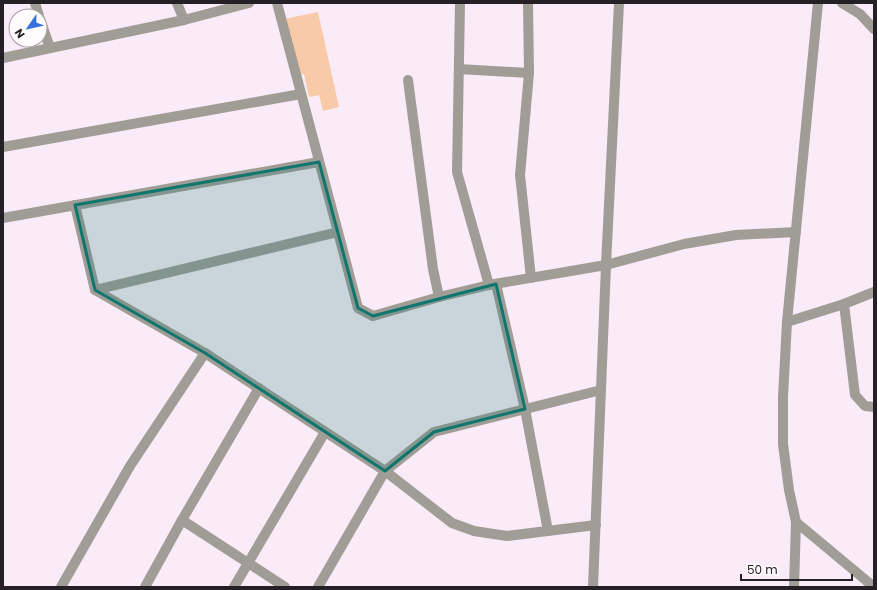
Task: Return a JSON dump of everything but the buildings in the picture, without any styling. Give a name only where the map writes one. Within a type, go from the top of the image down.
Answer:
[{"type":"street","points":[[177,3],[184,20]]},
{"type":"street","points":[[3,58],[184,20],[249,3]]},
{"type":"street","points":[[277,3],[358,308],[373,316],[439,297],[492,285],[606,265],[684,244],[736,235],[796,232]]},
{"type":"street","points":[[460,3],[457,172],[492,285],[525,409],[548,531]]},
{"type":"street","points":[[528,3],[529,73],[520,175],[531,278]]},
{"type":"street","points":[[593,587],[606,265],[619,3]]},
{"type":"street","points":[[794,587],[796,522],[789,490],[783,444],[783,397],[787,322],[818,3]]},
{"type":"street","points":[[842,3],[860,14],[874,29]]},
{"type":"street","points":[[48,42],[50,48]]},
{"type":"street","points":[[459,69],[529,73]]},
{"type":"street","points":[[408,80],[439,297]]},
{"type":"street","points":[[3,147],[301,94]]},
{"type":"street","points":[[3,218],[319,162]]},
{"type":"street","points":[[75,205],[94,290],[205,352],[385,471],[452,523],[474,532],[507,536],[596,525]]},
{"type":"street","points":[[94,290],[338,232]]},
{"type":"street","points":[[787,322],[844,304],[874,292]]},
{"type":"street","points":[[844,304],[855,395],[865,406],[874,407]]},
{"type":"street","points":[[61,587],[130,466],[205,352]]},
{"type":"street","points":[[145,587],[259,388]]},
{"type":"street","points":[[318,587],[385,471],[434,432],[601,390]]},
{"type":"street","points":[[234,587],[325,432]]},
{"type":"street","points":[[182,520],[285,587]]},
{"type":"street","points":[[796,522],[874,587]]},
{"type":"highlighted area","points":[[319,162],[358,308],[373,316],[496,284],[525,409],[434,432],[385,471],[205,353],[95,290],[75,205]]}]
